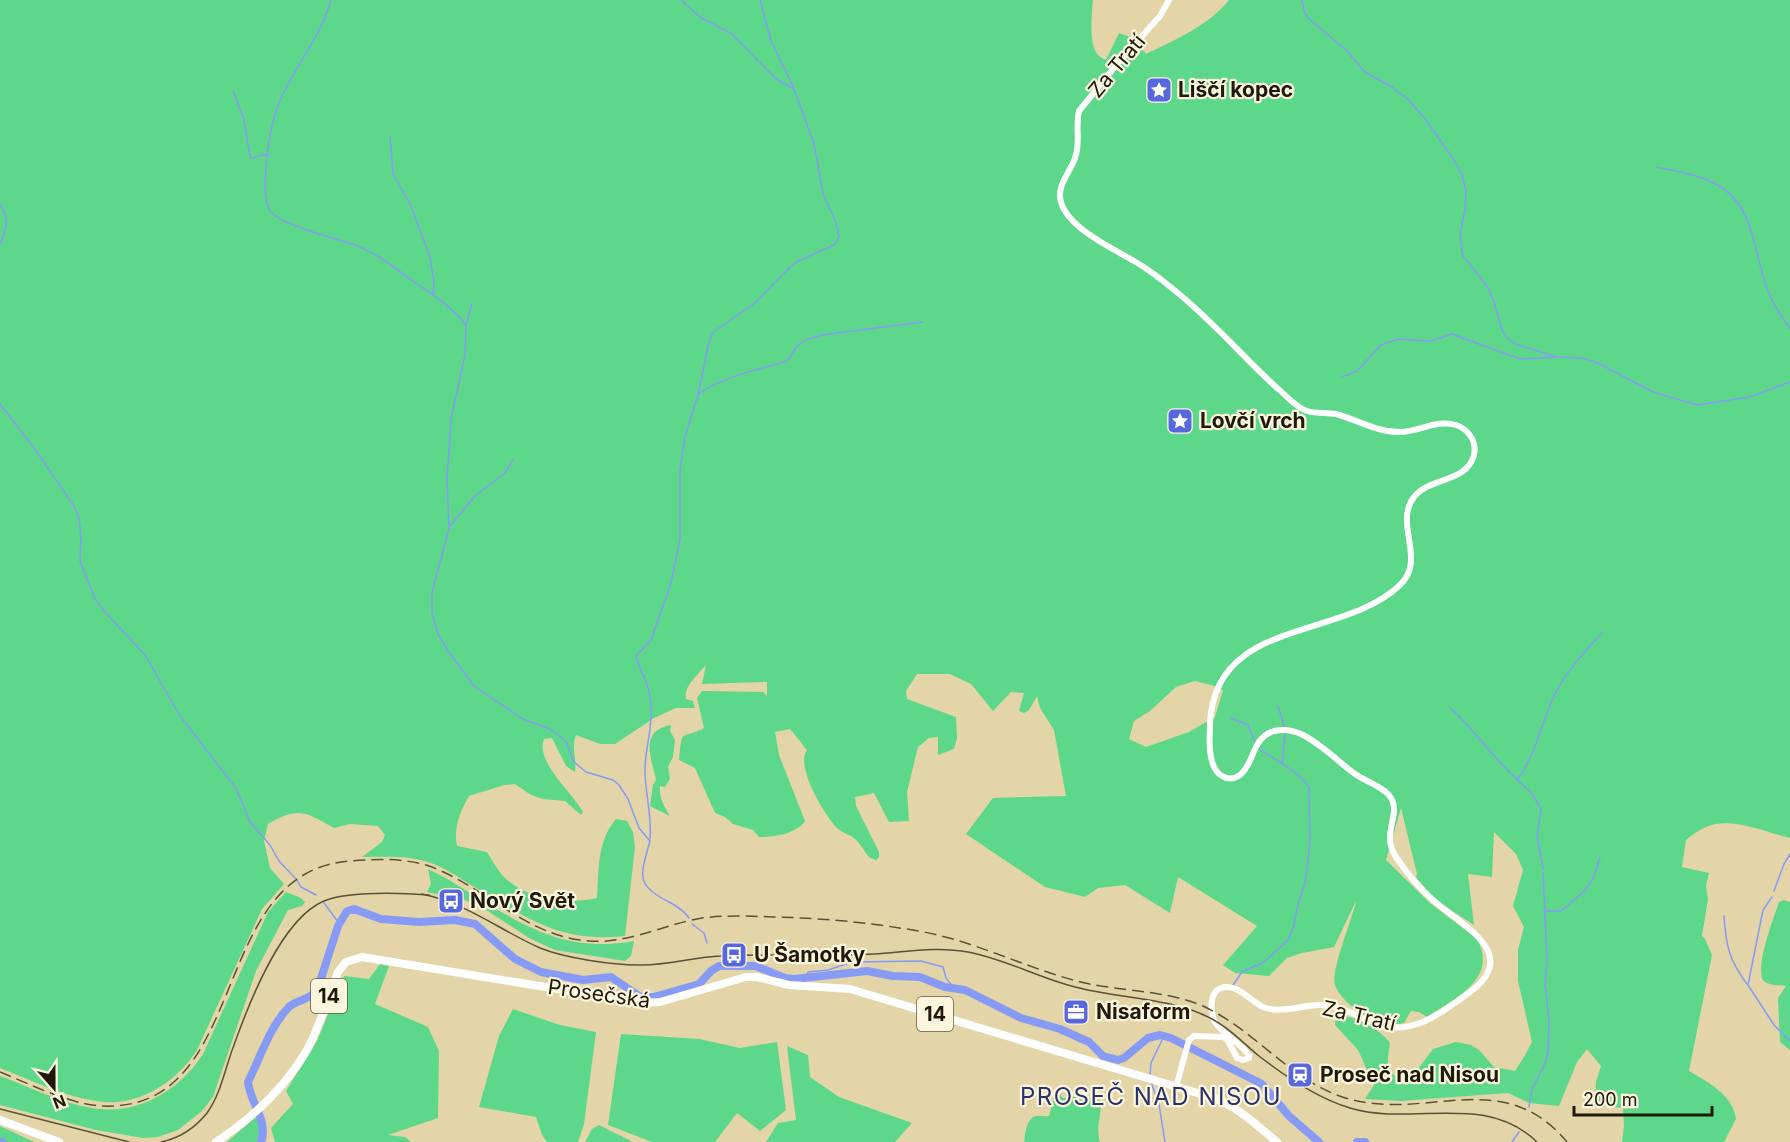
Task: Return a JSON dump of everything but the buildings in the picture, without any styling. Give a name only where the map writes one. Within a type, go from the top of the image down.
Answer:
[{"type":"main road","name":"Prosečská","points":[[216,1142],[253,1114],[282,1085],[308,1048],[338,972],[346,962],[362,957],[644,1003],[660,1002],[737,979],[753,977],[789,985],[850,989],[1223,1101],[1277,1142]]},
{"type":"main road","points":[[0,1120],[59,1142]]},
{"type":"street","name":"Za Tratí","points":[[1169,0],[1160,16],[1079,111],[1077,155],[1060,188],[1059,195],[1069,217],[1102,243],[1137,263],[1174,290],[1207,318],[1249,362],[1301,409],[1336,414],[1381,430],[1411,432],[1432,425],[1450,423],[1462,428],[1473,439],[1475,450],[1468,466],[1451,478],[1420,490],[1410,502],[1405,515],[1412,563],[1404,582],[1373,605],[1257,646],[1234,665],[1218,690],[1211,713],[1210,752],[1215,771],[1224,778],[1234,778],[1243,772],[1259,739],[1279,729],[1297,732],[1321,746],[1356,775],[1386,792],[1395,810],[1389,837],[1392,852],[1427,895],[1472,929],[1485,945],[1489,957],[1488,968],[1475,988],[1427,1020],[1400,1028],[1383,1026],[1351,1011],[1330,1006],[1264,1008],[1239,991],[1227,987],[1216,992],[1212,1002],[1215,1023],[1240,1044],[1249,1058],[1243,1060],[1237,1058],[1228,1041],[1222,1036],[1194,1036],[1189,1040],[1176,1087]]},
{"type":"green space","points":[[0,0],[1093,0],[1091,28],[1093,44],[1098,55],[1106,60],[1119,33],[1133,38],[1146,54],[1201,25],[1229,0],[1790,0],[1790,838],[1737,824],[1716,824],[1706,827],[1686,840],[1682,867],[1709,873],[1706,886],[1708,899],[1702,936],[1712,955],[1689,1071],[1725,1096],[1734,1110],[1736,1119],[1724,1142],[1622,1142],[1623,1108],[1602,1106],[1595,1098],[1596,1082],[1601,1066],[1587,1049],[1577,1062],[1559,1106],[1529,1103],[1508,1093],[1401,1101],[1365,1099],[1374,1085],[1358,1050],[1335,1025],[1336,1015],[1351,1018],[1380,1032],[1390,1043],[1389,1067],[1398,1078],[1412,1077],[1433,1049],[1456,1042],[1471,1045],[1479,1050],[1494,1067],[1515,1071],[1524,1057],[1532,1042],[1518,981],[1518,950],[1524,927],[1513,906],[1523,870],[1516,854],[1494,832],[1492,877],[1468,874],[1474,925],[1434,899],[1416,877],[1401,808],[1386,860],[1430,903],[1477,939],[1482,953],[1482,965],[1471,986],[1427,1017],[1419,1012],[1411,1011],[1404,1023],[1379,1021],[1351,1006],[1335,985],[1336,968],[1356,901],[1334,947],[1287,958],[1269,976],[1235,973],[1223,965],[1257,926],[1178,877],[1170,913],[1125,885],[1098,888],[1085,897],[1045,887],[966,834],[993,798],[1066,796],[1054,730],[1040,708],[1037,696],[1029,710],[1024,713],[1019,711],[1024,693],[1011,692],[993,711],[971,684],[950,674],[917,674],[906,691],[907,699],[956,717],[957,738],[954,749],[938,755],[938,737],[929,738],[918,747],[907,792],[909,821],[889,822],[874,793],[855,797],[856,806],[879,852],[876,860],[870,858],[855,839],[836,827],[825,812],[808,778],[804,757],[807,750],[790,729],[775,732],[779,755],[805,821],[796,829],[784,834],[759,837],[753,830],[733,824],[725,817],[715,813],[695,768],[679,760],[682,738],[704,728],[697,698],[702,691],[763,692],[767,696],[767,682],[702,684],[706,665],[687,690],[686,699],[693,701],[695,708],[676,708],[654,718],[615,744],[600,744],[576,735],[575,772],[566,766],[552,738],[544,739],[545,757],[556,777],[583,812],[581,815],[565,801],[543,799],[531,795],[515,784],[504,785],[469,796],[458,820],[457,846],[487,852],[503,876],[523,891],[547,899],[572,901],[597,898],[600,856],[605,837],[616,819],[627,821],[633,832],[635,847],[625,936],[580,935],[544,925],[431,863],[405,858],[362,857],[382,842],[385,835],[378,826],[350,824],[334,828],[309,815],[295,813],[268,824],[264,841],[270,868],[284,884],[262,909],[197,1050],[178,1073],[166,1083],[140,1097],[111,1102],[71,1095],[0,1068]],"holes":[[[1195,681],[1223,690],[1215,717],[1189,732],[1146,747],[1129,739],[1134,721],[1150,711],[1176,687]]]},
{"type":"green space","points":[[671,725],[670,731],[675,740],[673,757],[668,767],[670,779],[665,787],[660,786],[662,802],[670,816],[650,806],[656,780],[650,747],[654,733]]},
{"type":"green space","points":[[428,869],[511,917],[555,937],[580,943],[605,944],[634,941],[631,956],[625,961],[555,950],[529,938],[480,906],[462,899],[427,892],[431,884]]},
{"type":"green space","points":[[286,892],[305,902],[302,906],[288,910],[256,971],[213,1097],[202,1111],[178,1130],[158,1137],[143,1138],[96,1130],[0,1105],[0,1076],[69,1102],[92,1108],[125,1108],[155,1098],[169,1089],[182,1079],[203,1054],[268,912]]},
{"type":"green space","points":[[1783,900],[1790,902],[1790,1050],[1780,1042],[1778,998],[1786,986],[1768,983],[1763,980],[1761,973],[1763,953],[1779,902]]},
{"type":"green space","points":[[380,964],[389,966],[375,1004],[428,1027],[439,1051],[438,1118],[388,1135],[405,1137],[411,1142],[275,1142],[271,1128],[293,1104],[286,1091],[317,1041],[344,976],[369,979]]},
{"type":"green space","points":[[513,1009],[560,1025],[596,1032],[584,1124],[578,1142],[547,1142],[536,1117],[479,1107],[499,1036]]},
{"type":"green space","points":[[621,1034],[699,1039],[740,1048],[777,1042],[786,1110],[760,1131],[737,1113],[715,1142],[652,1142],[608,1125]]},
{"type":"green space","points":[[787,1046],[808,1055],[810,1077],[839,1097],[912,1123],[895,1142],[766,1142],[778,1123],[796,1120]]},
{"type":"green space","points":[[1055,1092],[1063,1098],[1081,1096],[1100,1100],[1098,1130],[1100,1142],[1024,1142],[1026,1128],[1031,1119],[1035,1116],[1049,1116]]},
{"type":"green space","points":[[258,1115],[260,1135],[258,1142],[227,1142]]},
{"type":"green space","points":[[599,1125],[633,1142],[585,1142],[592,1129]]},
{"type":"green space","points":[[0,1126],[34,1142],[0,1142]]},
{"type":"waterway","points":[[331,0],[326,15],[275,114],[265,176],[266,200],[269,209],[282,220],[360,247],[392,265],[442,301],[466,325],[465,355],[451,419],[447,479],[449,528],[432,592],[432,613],[438,634],[474,686],[523,719],[550,729],[566,741],[573,761],[586,772],[613,780],[619,785],[628,799],[639,828],[650,841],[643,872],[646,885],[689,918]]},
{"type":"waterway","points":[[650,839],[645,766],[651,703],[636,656],[651,640],[671,583],[680,539],[680,469],[685,437],[698,395],[709,342],[713,332],[755,303],[796,262],[834,245],[839,237],[836,222],[823,194],[814,144],[794,89],[776,79],[732,34],[700,17],[681,0]]},
{"type":"waterway","points":[[760,0],[771,41],[794,88]]},
{"type":"waterway","points":[[1302,0],[1304,12],[1308,18],[1346,50],[1365,72],[1392,87],[1409,100],[1454,160],[1462,175],[1466,191],[1460,235],[1463,256],[1487,286],[1506,337],[1515,344],[1557,357],[1582,358],[1596,362],[1653,392],[1697,405],[1749,397],[1790,382]]},
{"type":"waterway","points":[[233,91],[244,120],[250,157],[268,155]]},
{"type":"waterway","points":[[390,136],[393,174],[411,206],[430,257],[434,282],[433,295]]},
{"type":"waterway","points":[[1657,167],[1686,173],[1714,183],[1729,193],[1739,205],[1747,219],[1771,298],[1790,329]]},
{"type":"waterway","points":[[0,205],[5,214],[6,224],[0,244]]},
{"type":"waterway","points":[[466,325],[472,303]]},
{"type":"waterway","points":[[698,394],[729,379],[785,362],[796,347],[806,340],[822,335],[922,322]]},
{"type":"waterway","points":[[1342,377],[1357,371],[1381,345],[1398,339],[1431,341],[1452,334],[1520,359],[1556,357]]},
{"type":"waterway","points":[[0,404],[74,506],[79,519],[81,537],[80,561],[95,599],[145,655],[180,716],[236,788],[250,822],[270,845],[279,861],[301,887],[316,895]]},
{"type":"waterway","points":[[450,526],[475,496],[505,473],[513,460]]},
{"type":"waterway","points":[[1543,869],[1537,836],[1541,809],[1531,792],[1517,780],[1529,760],[1559,687],[1602,633]]},
{"type":"waterway","points":[[1278,706],[1285,729]]},
{"type":"waterway","points":[[1450,708],[1517,779]]},
{"type":"waterway","points":[[1230,718],[1248,725],[1255,742]]},
{"type":"waterway","points":[[1282,764],[1285,733]]},
{"type":"waterway","points":[[1233,985],[1242,972],[1264,962],[1288,940],[1305,883],[1310,842],[1309,787],[1292,770],[1259,748]]},
{"type":"waterway","points":[[1774,891],[1790,854]]},
{"type":"waterway","points":[[1544,911],[1561,911],[1582,894],[1594,876],[1600,857]]},
{"type":"waterway","points":[[1529,1107],[1532,1089],[1545,1064],[1548,1052],[1549,1021],[1545,984],[1547,961],[1543,873]]},
{"type":"waterway","points":[[1772,897],[1763,910],[1748,985],[1774,1025],[1790,1041]]},
{"type":"waterway","points":[[324,903],[339,923]]},
{"type":"waterway","points":[[261,1142],[263,1127],[248,1082],[282,1015],[289,1007],[317,991],[338,926],[347,911],[354,909],[381,919],[419,922],[455,920],[475,924],[515,959],[541,972],[583,980],[611,977],[639,996],[645,997],[654,997],[699,984],[719,966],[756,966],[785,978],[794,979],[867,971],[893,976],[920,977],[945,987],[965,990],[1021,1018],[1060,1029],[1089,1042],[1103,1056],[1118,1060],[1124,1058],[1148,1038],[1160,1035],[1171,1038],[1262,1084],[1289,1116],[1319,1142]]},
{"type":"waterway","points":[[1724,916],[1730,952],[1747,984]]},
{"type":"waterway","points":[[692,924],[704,933],[707,943]]},
{"type":"waterway","points":[[806,978],[808,972],[828,970],[852,962],[921,961],[943,967],[946,978],[954,988]]},
{"type":"waterway","points":[[1150,1074],[1151,1063],[1164,1036]]},
{"type":"waterway","points":[[1151,1082],[1159,1104],[1165,1142]]},
{"type":"waterway","points":[[1512,1142],[1519,1132]]},
{"type":"waterway","points":[[1357,1142],[1365,1142]]},
{"type":"tram line","points":[[161,1142],[175,1138],[192,1128],[212,1106],[240,1027],[268,964],[294,925],[308,911],[324,901],[361,894],[429,895]]},
{"type":"tram line","points":[[422,894],[454,904],[550,952],[615,964],[649,965],[740,955],[855,955],[933,949],[968,952],[1075,987],[1162,1002],[1196,1012],[1225,1027],[1280,1072],[1338,1104],[1374,1113],[1447,1113],[1494,1118],[1516,1127],[1537,1142]]},
{"type":"tram line","points":[[0,1109],[129,1142]]},
{"type":"railway","points":[[0,1072],[76,1102],[101,1106],[149,1098],[183,1074],[207,1037],[245,949],[268,909],[298,878],[341,862],[396,860],[419,863],[448,874],[539,928],[580,940],[627,938],[687,921],[720,916],[811,918],[905,929],[945,937],[1065,978],[1193,1002],[1225,1018],[1311,1082],[1349,1099],[1378,1104],[1491,1100],[1517,1106],[1542,1119],[1567,1142]]},
{"type":"place","name":"Liščí kopec","points":[[1159,90]]},
{"type":"place","name":"Lovčí vrch","points":[[1180,421]]},
{"type":"place","name":"Nový Svět","points":[[451,901]]},
{"type":"place","name":"U Šamotky","points":[[734,955]]},
{"type":"place","name":"Nisaform","points":[[1076,1012]]},
{"type":"place","name":"Proseč nad Nisou","points":[[1300,1075]]},
{"type":"district","name":"PROSEČ NAD NISOU","points":[[1151,1097]]}]
